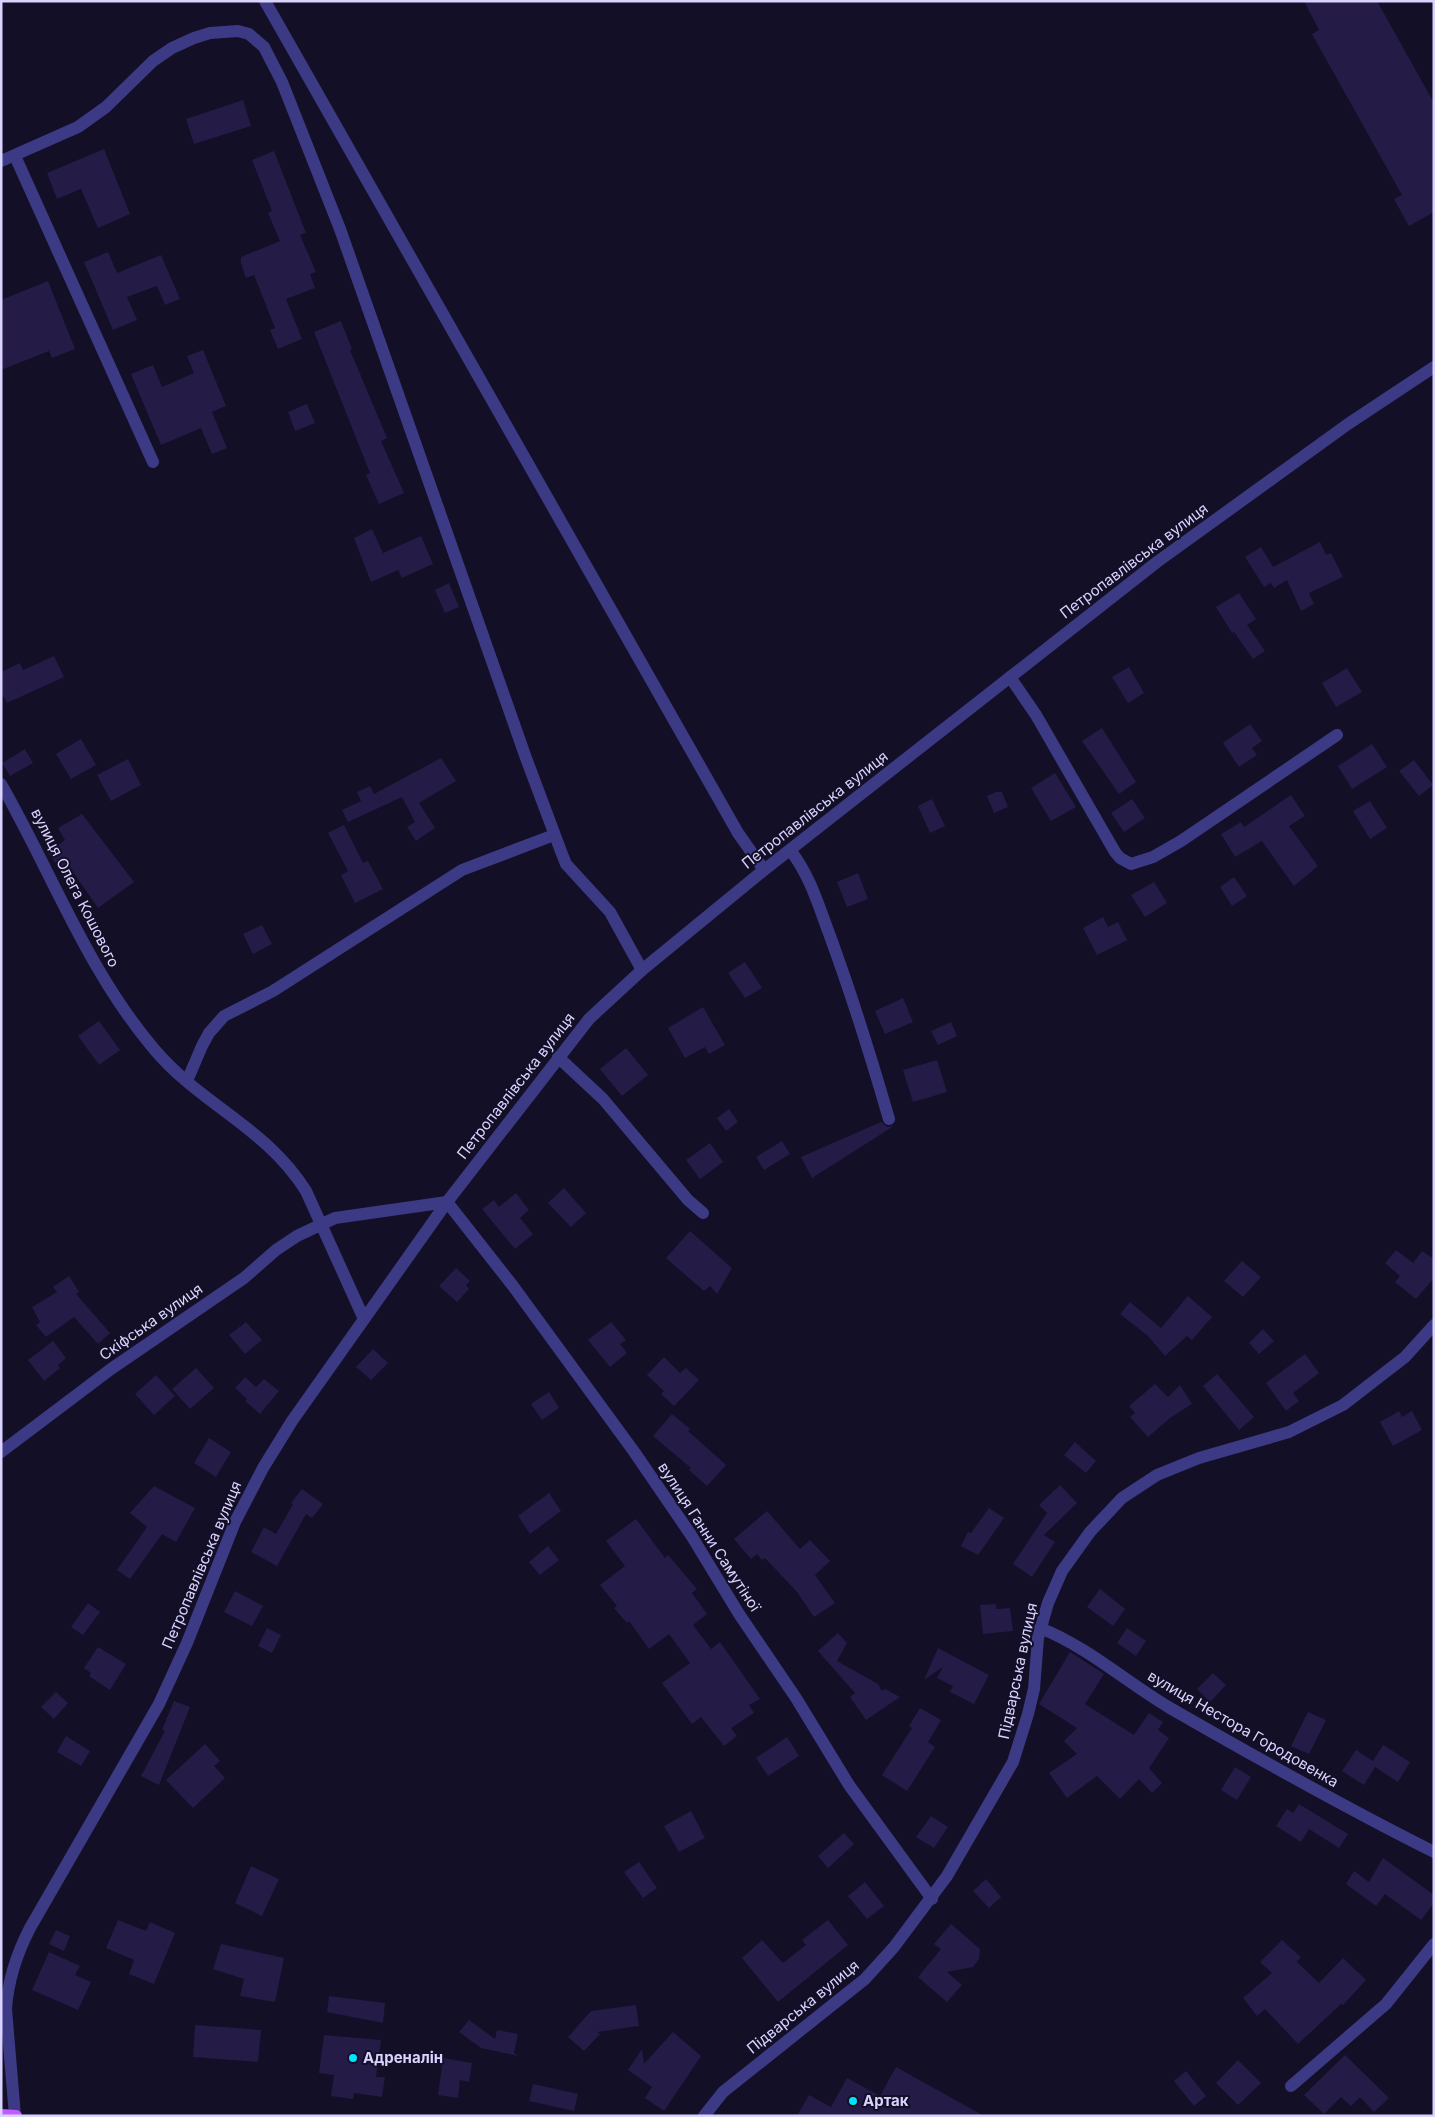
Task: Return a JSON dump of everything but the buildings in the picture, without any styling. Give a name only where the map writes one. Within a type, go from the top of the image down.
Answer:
[{"type":"main road","points":[[1,2115],[15,2116]]},
{"type":"street","points":[[265,1],[729,818],[764,870]]},
{"type":"street","points":[[1,161],[78,127],[94,116],[153,61],[180,44],[210,33],[238,31],[249,34],[264,47],[282,82],[340,229],[566,864],[610,912],[642,970]]},
{"type":"street","points":[[15,156],[153,462]]},
{"type":"street","name":"Петропавлівська вулиця","points":[[15,2116],[6,2010],[10,1978],[21,1945],[159,1704],[187,1643],[235,1522],[252,1488],[292,1421],[364,1319],[447,1202],[558,1056],[590,1019],[642,970],[764,870],[1165,556],[1326,440],[1434,367]]},
{"type":"street","points":[[1010,677],[1036,715],[1115,852],[1120,858],[1131,864],[1153,857],[1181,841],[1336,735]]},
{"type":"street","name":"вулиця Олега Кошового","points":[[1,784],[28,832],[86,949],[138,1030],[156,1052],[187,1081],[266,1141],[281,1157],[306,1191],[364,1319]]},
{"type":"street","points":[[187,1081],[202,1046],[224,1016],[273,991],[462,870],[554,834]]},
{"type":"street","points":[[790,850],[801,865],[813,891],[844,974],[888,1119]]},
{"type":"street","points":[[558,1056],[603,1099],[688,1200],[703,1213]]},
{"type":"street","name":"Скіфська вулиця","points":[[1,1452],[111,1369],[202,1304],[244,1278],[282,1246],[322,1223],[335,1218],[447,1202]]},
{"type":"street","name":"вулиця Ганни Самутіної","points":[[447,1202],[502,1271],[641,1462],[691,1535],[739,1614],[796,1698],[849,1784],[932,1899]]},
{"type":"street","name":"Підварська вулиця","points":[[704,2116],[723,2092],[865,1980],[932,1899],[1000,1787],[1013,1762],[1034,1689],[1040,1628],[1048,1604],[1066,1565],[1090,1532],[1122,1498],[1157,1475],[1177,1466],[1289,1432],[1324,1417],[1386,1374],[1405,1357],[1434,1325]]},
{"type":"street","name":"вулиця Нестора Городовенка","points":[[1040,1628],[1071,1641],[1168,1707],[1346,1808],[1434,1852]]},
{"type":"street","points":[[1291,2086],[1386,2004],[1434,1944]]},
{"type":"place","name":"Адреналін","points":[[353,2058]]},
{"type":"place","name":"Артак","points":[[853,2101]]}]
